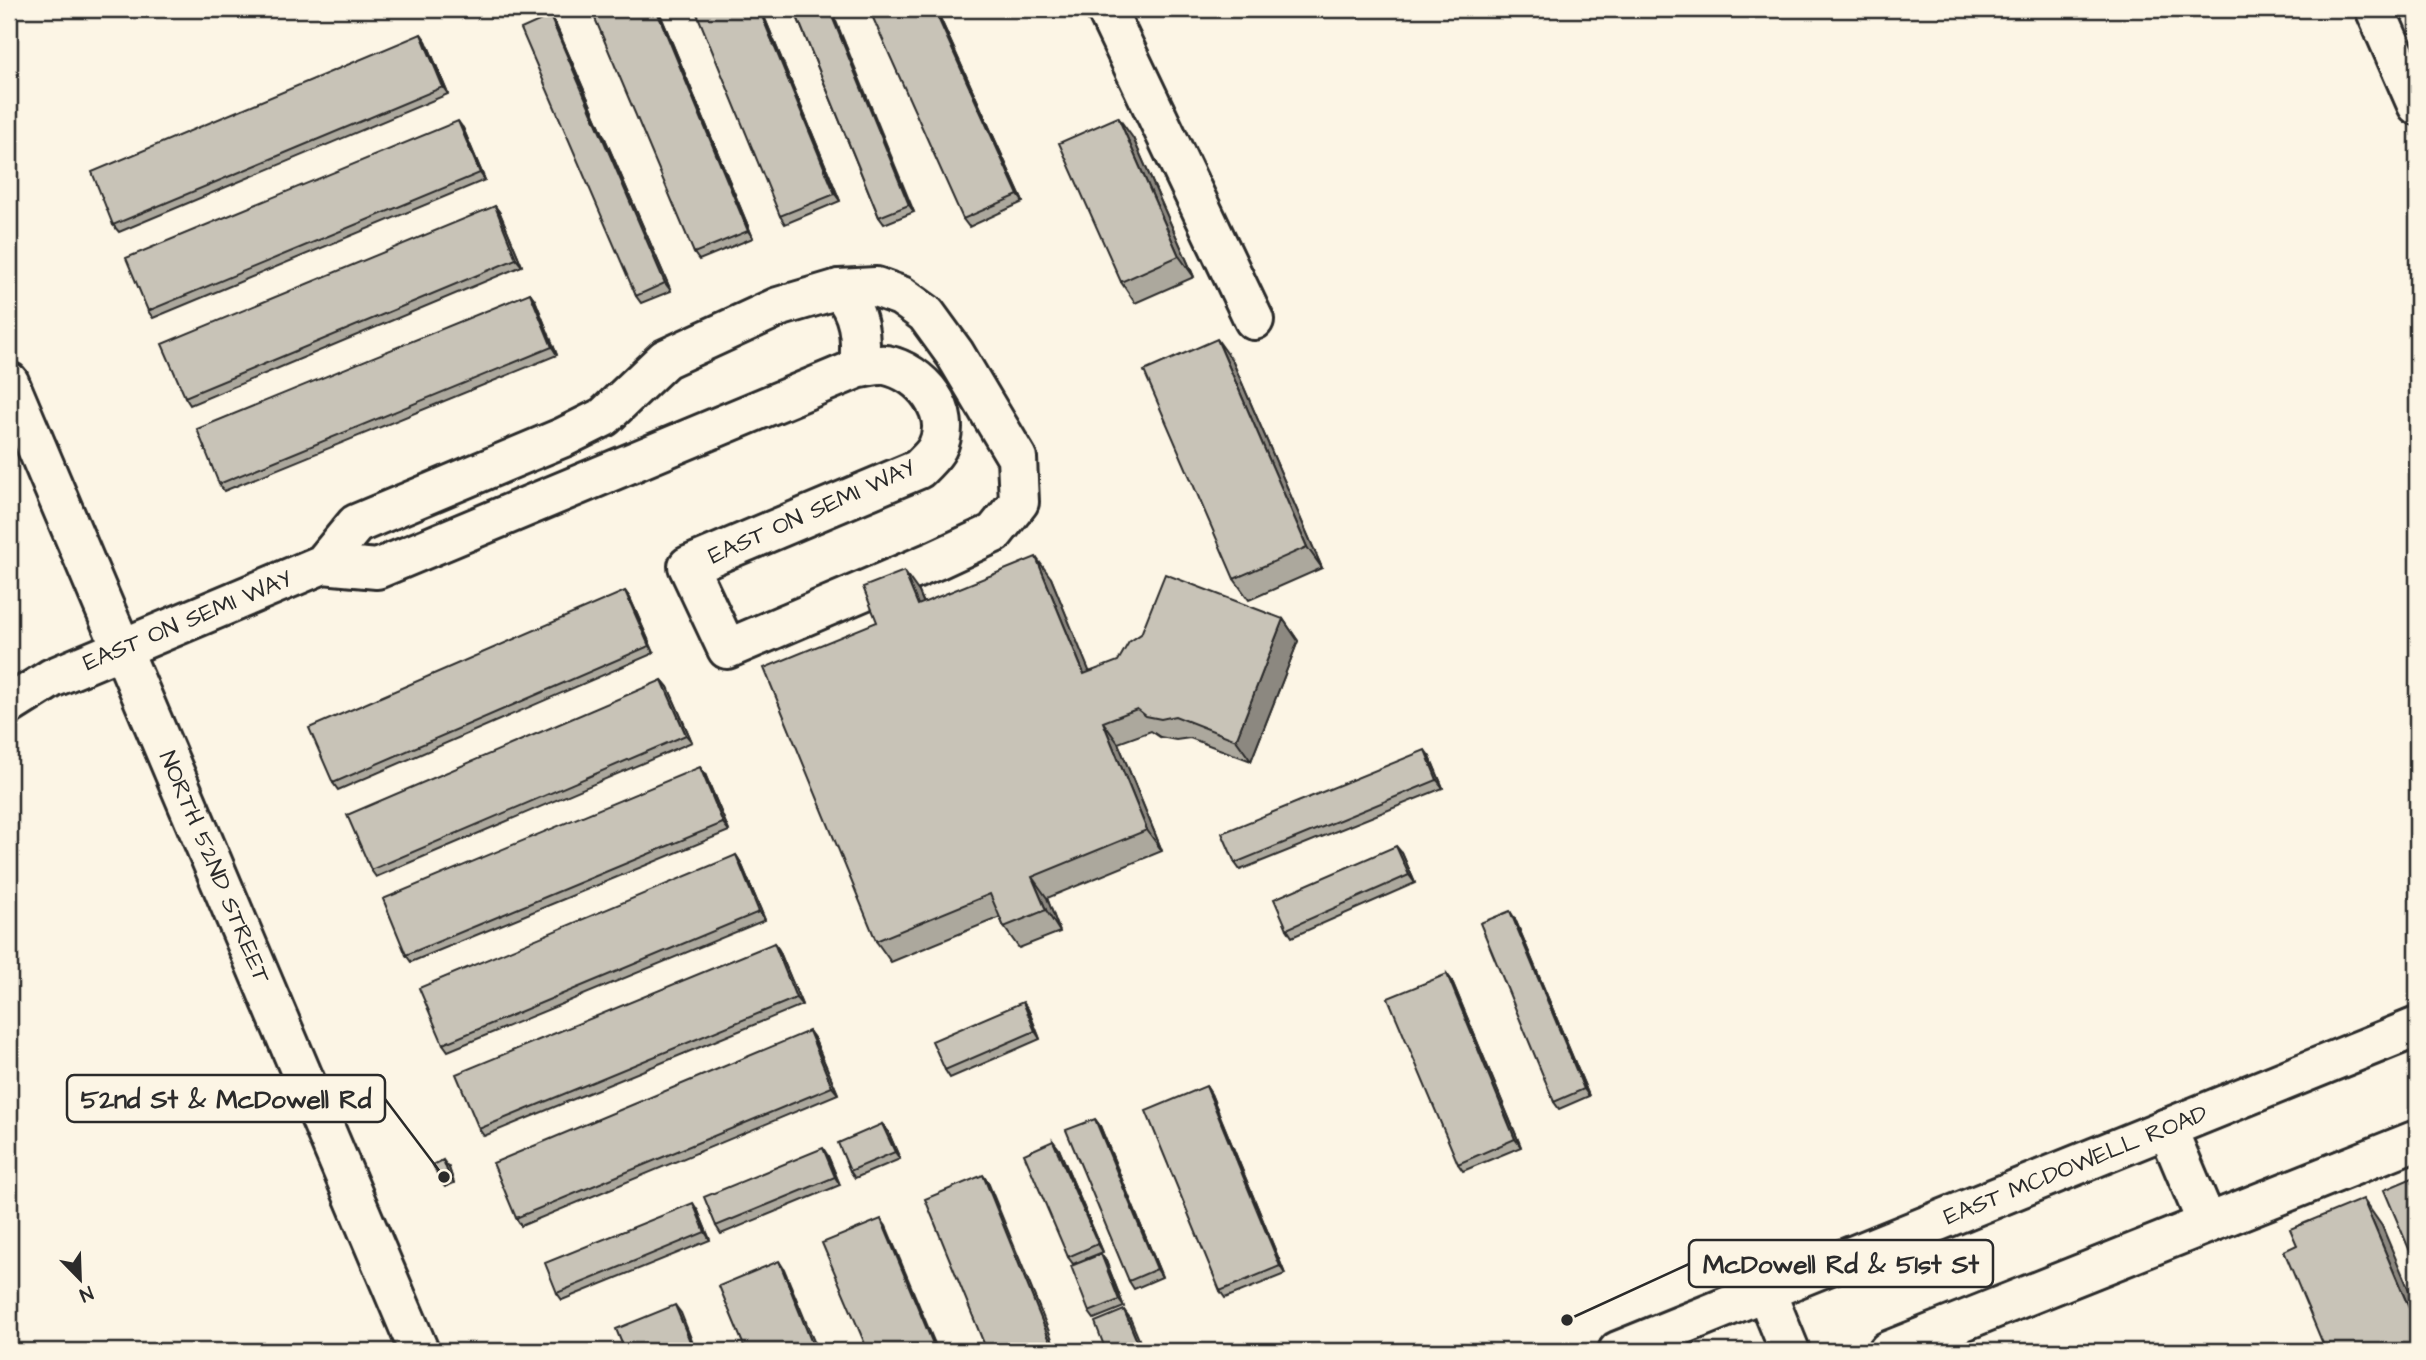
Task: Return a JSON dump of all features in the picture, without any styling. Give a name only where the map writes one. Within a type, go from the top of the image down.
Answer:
[{"type":"street","points":[[1106,9],[1254,320]]},
{"type":"street","points":[[2375,9],[2417,105]]},
{"type":"street","name":"EAST ON SEMI WAY","points":[[9,705],[52,678],[323,564],[356,524],[564,437],[604,417],[665,359],[778,307],[839,289],[876,287],[901,296],[926,314],[956,354],[1017,458],[1020,502],[994,533],[726,649],[688,566],[919,469],[936,450],[942,434],[940,415],[932,395],[906,372],[884,365],[859,368],[377,569],[323,564]]},
{"type":"street","points":[[839,289],[851,302],[861,341],[859,368]]},
{"type":"street","name":"NORTH 52ND STREET","points":[[9,382],[419,1351]]},
{"type":"street","name":"EAST MCDOWELL ROAD","points":[[1618,1351],[2417,1027]]},
{"type":"street","points":[[2167,1128],[2207,1223]]},
{"type":"street","points":[[1888,1351],[2417,1140]]},
{"type":"street","points":[[1765,1290],[1790,1351]]},
{"type":"building","points":[[591,9],[656,9],[748,231],[694,253]]},
{"type":"building","points":[[695,9],[759,9],[835,194],[780,216]]},
{"type":"building","points":[[794,9],[829,9],[909,205],[879,217]]},
{"type":"building","points":[[869,9],[934,9],[1018,195],[963,219]]},
{"type":"building","points":[[550,16],[665,283],[636,296],[521,29]]},
{"type":"building","points":[[421,34],[443,87],[113,225],[92,172]]},
{"type":"building","points":[[1118,117],[1179,256],[1121,282],[1059,143]]},
{"type":"building","points":[[458,121],[480,173],[148,311],[126,258]]},
{"type":"building","points":[[495,206],[516,259],[185,397],[162,344]]},
{"type":"building","points":[[530,293],[552,347],[219,484],[197,429]]},
{"type":"building","points":[[1217,339],[1307,547],[1234,579],[1144,371]]},
{"type":"building","points":[[1036,557],[1084,674],[1118,661],[1129,642],[1141,634],[1165,574],[1283,619],[1236,740],[1175,716],[1161,719],[1146,716],[1137,709],[1103,722],[1147,830],[1032,877],[1046,910],[1004,927],[990,894],[876,941],[764,668],[877,622],[863,587],[904,571],[918,605]]},
{"type":"building","points":[[625,591],[649,646],[333,783],[309,728]]},
{"type":"building","points":[[662,680],[686,735],[371,870],[347,815]]},
{"type":"building","points":[[1425,750],[1437,780],[1235,863],[1222,833]]},
{"type":"building","points":[[700,767],[723,823],[406,955],[383,899]]},
{"type":"building","points":[[1396,846],[1409,875],[1287,929],[1274,899]]},
{"type":"building","points":[[736,855],[759,912],[443,1044],[419,988]]},
{"type":"building","points":[[1510,911],[1584,1089],[1554,1102],[1480,923]]},
{"type":"building","points":[[774,943],[796,998],[479,1129],[456,1074]]},
{"type":"building","points":[[1447,974],[1515,1139],[1458,1164],[1388,998]]},
{"type":"building","points":[[1023,1002],[1035,1031],[945,1070],[932,1041]]},
{"type":"building","points":[[809,1031],[832,1087],[516,1218],[493,1163]]},
{"type":"building","points":[[1206,1086],[1280,1266],[1220,1291],[1146,1111]]},
{"type":"building","points":[[1095,1119],[1157,1269],[1129,1281],[1066,1130]]},
{"type":"building","points":[[882,1124],[895,1152],[850,1171],[838,1143]]},
{"type":"building","points":[[1053,1141],[1098,1244],[1068,1257],[1024,1154]]},
{"type":"building","points":[[823,1148],[835,1177],[716,1226],[704,1197]]},
{"type":"building","points":[[443,1160],[449,1176],[440,1180],[433,1165]]},
{"type":"building","points":[[983,1175],[1054,1351],[987,1351],[925,1199]]},
{"type":"building","points":[[2417,1176],[2417,1245],[2409,1249],[2384,1190]]},
{"type":"building","points":[[2363,1199],[2417,1327],[2417,1351],[2326,1351],[2284,1251],[2297,1245],[2290,1229]]},
{"type":"building","points":[[693,1203],[705,1232],[557,1293],[545,1263]]},
{"type":"building","points":[[881,1219],[936,1351],[868,1351],[822,1243]]},
{"type":"building","points":[[1101,1254],[1119,1300],[1089,1312],[1071,1266]]},
{"type":"building","points":[[779,1261],[815,1351],[746,1351],[719,1286]]},
{"type":"building","points":[[675,1305],[694,1351],[625,1351],[616,1329]]},
{"type":"building","points":[[1124,1310],[1141,1351],[1106,1351],[1095,1322]]},
{"type":"place","name":"52nd St & McDowell Rd","points":[[444,1177]]},
{"type":"place","name":"McDowell Rd & 51st St","points":[[1567,1320]]}]
